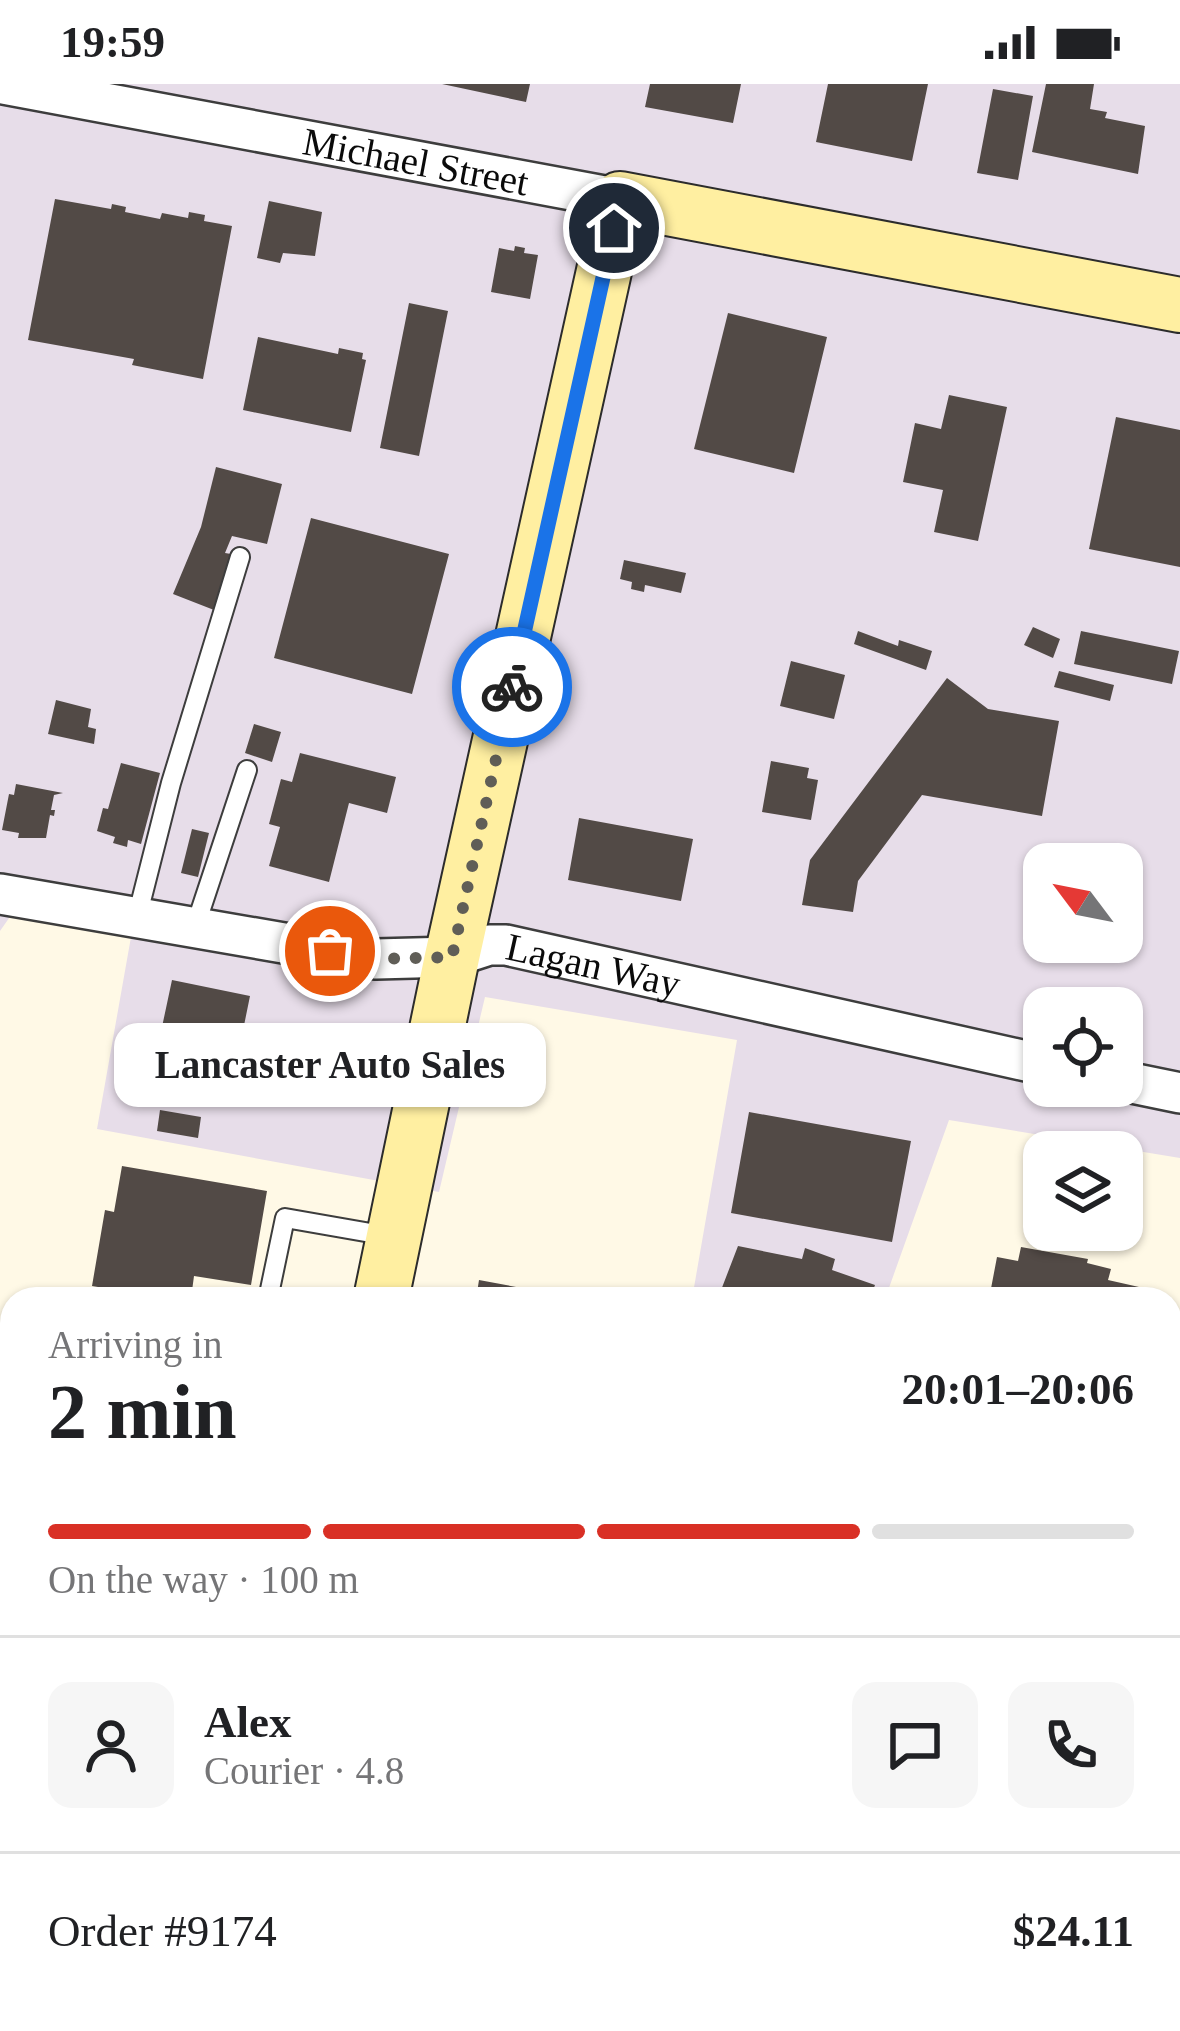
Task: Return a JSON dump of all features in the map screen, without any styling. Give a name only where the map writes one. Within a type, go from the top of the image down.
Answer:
[{"type":"street","name":"Michael Street","points":[[3,84],[1180,305]]},
{"type":"street","points":[[384,1287],[620,199]]},
{"type":"street","name":"Lagan Way","points":[[0,894],[376,959],[452,957],[488,945],[506,945],[1023,1060]]},
{"type":"street","points":[[1143,1086],[1180,1093]]},
{"type":"lane","points":[[137,917],[240,557]]},
{"type":"lane","points":[[195,927],[248,770]]},
{"type":"lane","points":[[271,1287],[285,1218],[395,1237]]},
{"type":"shaded area","points":[[0,84],[1180,84],[1180,1158],[1143,1152],[1143,1131],[1023,1132],[949,1120],[889,1287],[694,1287],[737,1040],[485,997],[439,1192],[97,1129],[131,937],[14,911],[0,931]]},
{"type":"building","points":[[442,84],[530,84],[526,102]]},
{"type":"building","points":[[650,84],[741,84],[733,123],[645,107]]},
{"type":"building","points":[[828,84],[928,84],[912,161],[816,142]]},
{"type":"building","points":[[1046,84],[1094,84],[1090,109],[1107,112],[1105,118],[1145,126],[1138,174],[1032,152]]},
{"type":"building","points":[[993,89],[1033,96],[1018,180],[977,173]]},
{"type":"building","points":[[55,199],[111,209],[112,204],[126,207],[125,212],[160,219],[162,213],[188,218],[189,212],[205,215],[204,221],[232,226],[203,379],[132,365],[134,359],[28,340]]},
{"type":"building","points":[[269,201],[322,212],[315,256],[283,253],[280,263],[257,258]]},
{"type":"building","points":[[515,246],[538,255],[530,299],[491,292],[499,248],[514,251]]},
{"type":"building","points":[[409,303],[448,311],[419,456],[380,448]]},
{"type":"building","points":[[728,313],[827,337],[794,473],[694,449]]},
{"type":"building","points":[[258,337],[338,354],[339,348],[363,353],[366,360],[351,432],[243,410]]},
{"type":"building","points":[[949,395],[1007,407],[978,541],[934,532],[943,490],[903,482],[915,423],[941,429]]},
{"type":"building","points":[[1116,417],[1180,430],[1180,567],[1089,549]]},
{"type":"building","points":[[216,467],[282,484],[267,544],[232,536],[214,610],[173,594],[201,527]]},
{"type":"building","points":[[311,518],[449,554],[412,694],[274,658]]},
{"type":"building","points":[[624,560],[686,573],[681,593],[645,585],[644,592],[631,589],[632,582],[620,579]]},
{"type":"building","points":[[1033,627],[1060,639],[1053,658],[1024,645]]},
{"type":"building","points":[[858,631],[898,646],[899,640],[932,651],[926,670],[854,644]]},
{"type":"building","points":[[1081,631],[1179,651],[1172,684],[1074,664]]},
{"type":"building","points":[[791,661],[845,675],[834,719],[780,706]]},
{"type":"building","points":[[1059,671],[1114,685],[1110,701],[1054,687]]},
{"type":"building","points":[[947,678],[988,709],[1059,721],[1042,816],[922,795],[858,881],[853,912],[802,905],[810,860]]},
{"type":"building","points":[[56,700],[91,709],[88,727],[96,729],[94,744],[48,734]]},
{"type":"building","points":[[254,724],[281,732],[272,762],[245,753]]},
{"type":"building","points":[[300,753],[396,777],[387,813],[349,803],[329,882],[269,866],[280,827],[269,824],[281,779],[292,782]]},
{"type":"building","points":[[771,761],[809,768],[807,778],[818,780],[811,820],[762,812]]},
{"type":"building","points":[[121,763],[160,773],[141,844],[128,840],[127,847],[97,831]]},
{"type":"building","points":[[16,784],[63,793],[54,795],[54,816],[50,815],[46,838],[18,838],[19,833],[2,830],[9,794],[14,795]]},
{"type":"building","points":[[579,818],[693,839],[681,901],[568,880]]},
{"type":"building","points":[[192,829],[209,833],[198,877],[181,873]]},
{"type":"building","points":[[172,980],[250,996],[228,1104],[149,1088]]},
{"type":"building","points":[[160,1110],[201,1117],[198,1138],[157,1131]]},
{"type":"building","points":[[749,1112],[911,1141],[892,1242],[731,1213]]},
{"type":"building","points":[[122,1166],[267,1191],[251,1285],[194,1276],[193,1287],[92,1286],[105,1210],[114,1212]]},
{"type":"building","points":[[738,1246],[802,1259],[805,1248],[835,1259],[832,1270],[875,1285],[874,1287],[722,1287]]},
{"type":"building","points":[[1021,1247],[1088,1259],[1087,1263],[1111,1269],[1108,1280],[1139,1287],[991,1287],[997,1257],[1018,1261]]},
{"type":"building","points":[[479,1280],[516,1287],[478,1287]]},
{"type":"way so far","points":[[330,951],[393,960],[452,957],[512,687]]},
{"type":"place","name":"Lancaster Auto Sales","points":[[330,951]]},
{"type":"route","points":[[512,687],[614,228]]}]
